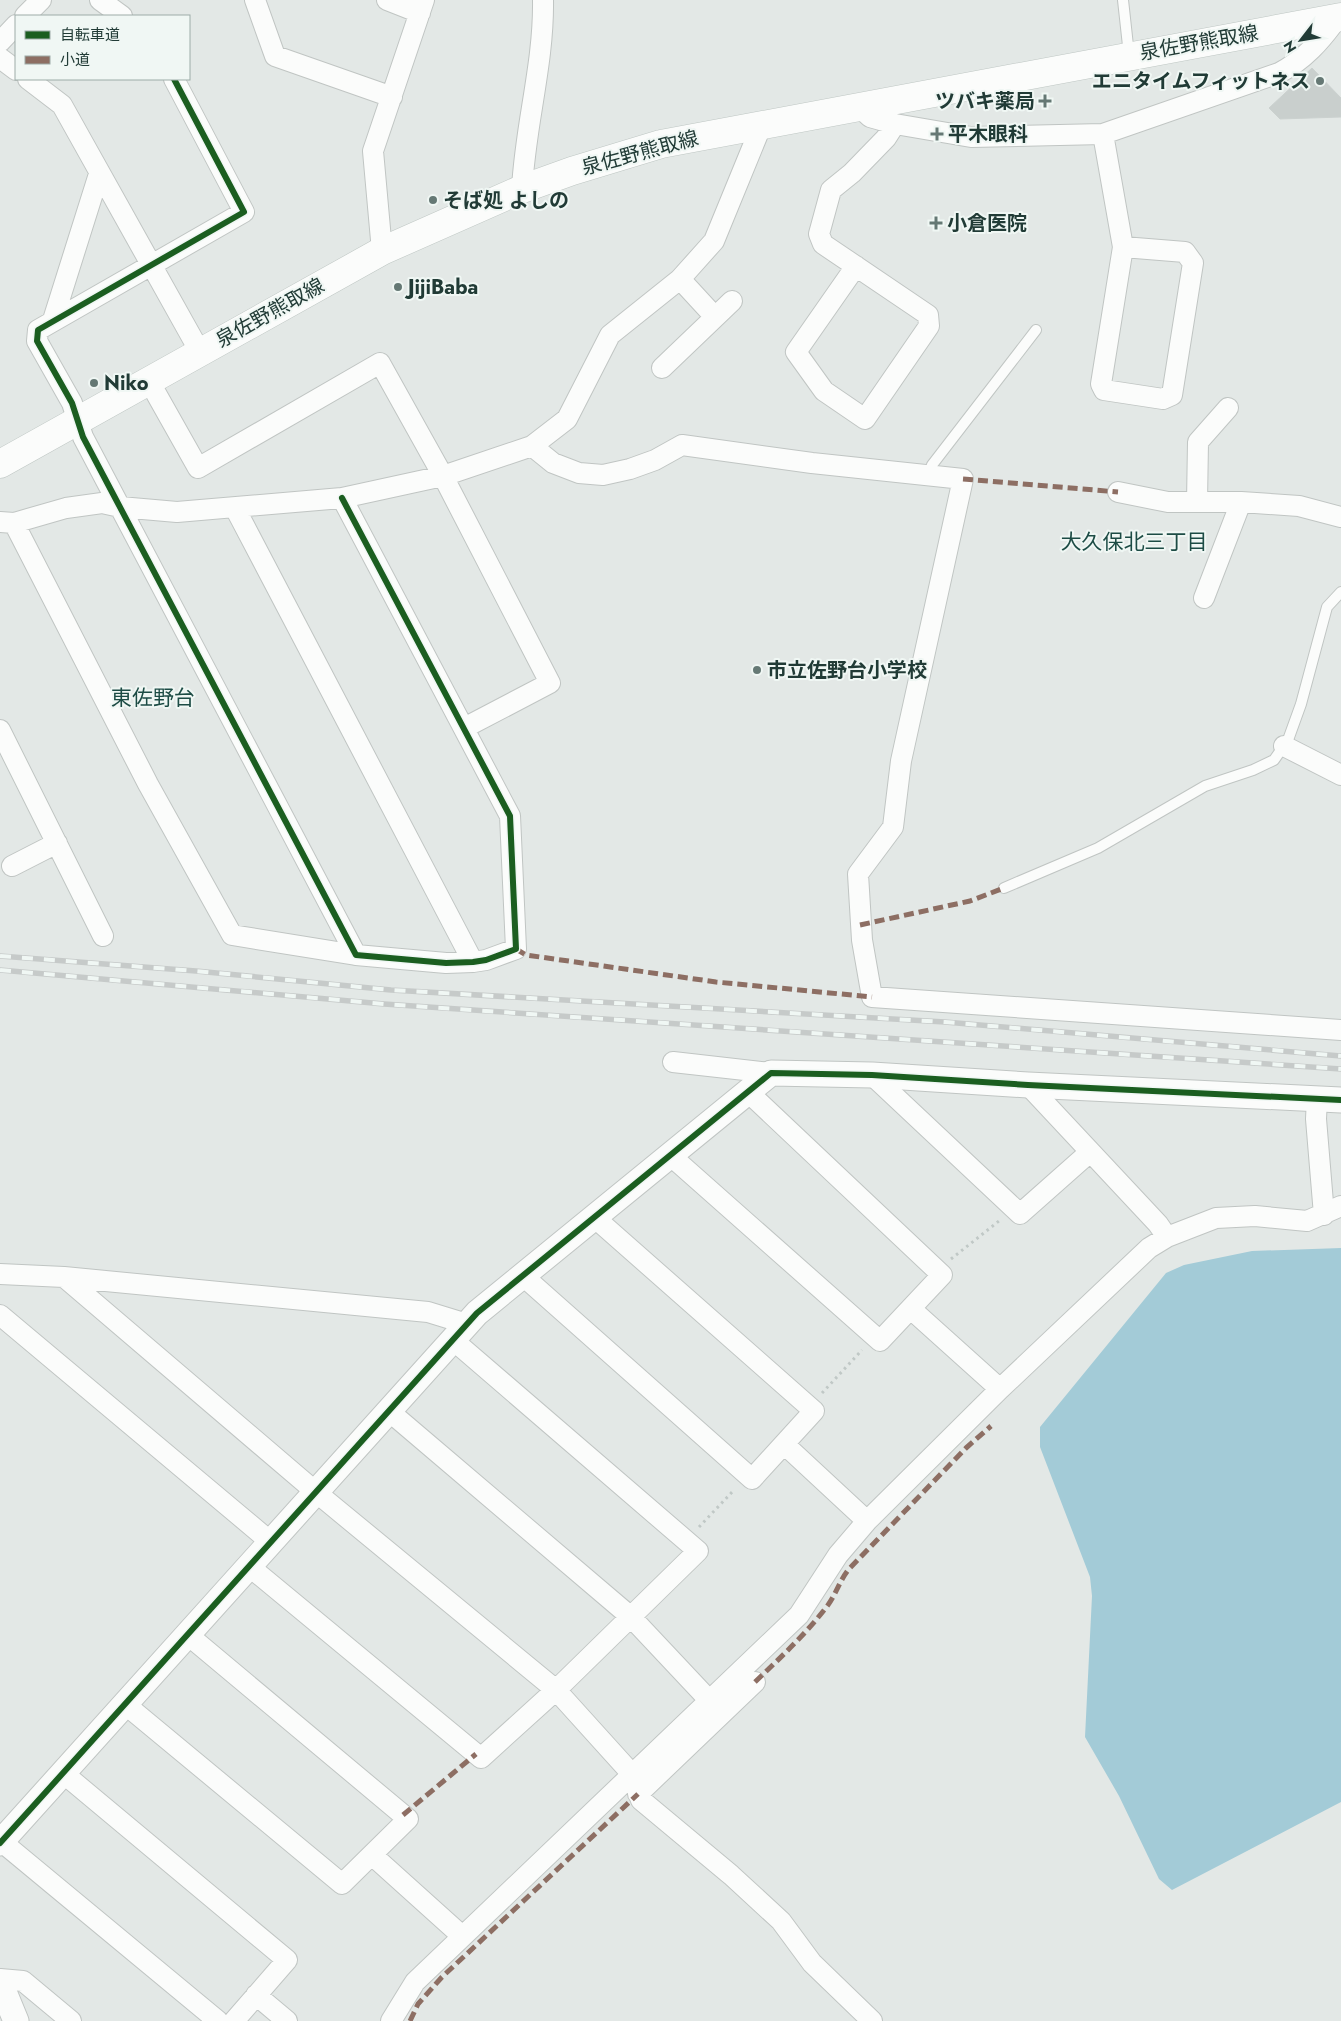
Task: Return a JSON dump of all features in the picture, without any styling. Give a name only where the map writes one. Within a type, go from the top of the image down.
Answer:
[{"type":"main road","name":"泉佐野熊取線","points":[[0,464],[382,251],[522,189],[572,171],[661,144],[1340,17]]},
{"type":"street","points":[[26,15],[41,0]]},
{"type":"street","points":[[100,0],[121,15]]},
{"type":"street","points":[[255,0],[275,56],[392,97]]},
{"type":"street","points":[[382,251],[373,151],[422,7],[388,0]]},
{"type":"street","points":[[522,189],[524,151],[543,32],[543,0]]},
{"type":"street","points":[[858,106],[870,117],[894,124],[971,137],[1103,134],[1279,73],[1299,62],[1340,17]]},
{"type":"street","points":[[0,42],[15,26]]},
{"type":"street","points":[[0,58],[15,69]]},
{"type":"street","points":[[29,80],[62,105],[200,352]]},
{"type":"street","points":[[175,80],[244,212],[53,320],[38,330],[37,341],[72,403],[83,437],[356,955]]},
{"type":"street","points":[[342,498],[510,816],[516,949],[486,960],[446,962],[356,955],[232,935],[148,784],[7,522],[66,508],[102,503],[120,507],[177,512],[342,498],[443,476],[532,446],[567,419],[610,336],[680,279],[714,241],[762,124]]},
{"type":"street","points":[[856,266],[796,352],[824,391],[865,419],[930,326],[928,315],[856,266],[823,244],[819,234],[826,199],[830,190],[852,173],[886,138],[894,124]]},
{"type":"street","points":[[1103,134],[1124,248],[1101,384],[1104,390],[1163,399],[1172,395],[1193,263],[1185,252],[1124,248]]},
{"type":"street","points":[[53,320],[99,174]]},
{"type":"street","points":[[680,279],[715,317]]},
{"type":"street","points":[[662,368],[732,301]]},
{"type":"street","points":[[149,381],[198,468],[380,363],[443,476],[550,683],[464,728]]},
{"type":"street","points":[[1197,502],[1198,442],[1228,408]]},
{"type":"street","points":[[532,446],[553,463],[579,473],[603,475],[630,469],[655,460],[682,445],[812,463],[963,479],[901,761],[893,827],[858,874],[862,940],[872,997],[1341,1030]]},
{"type":"street","points":[[1118,492],[1168,502],[1241,502],[1299,506],[1341,517]]},
{"type":"street","points":[[1204,598],[1241,502]]},
{"type":"street","points":[[236,508],[473,962]]},
{"type":"street","points":[[0,730],[103,936]]},
{"type":"street","points":[[1284,746],[1341,775]]},
{"type":"street","points":[[12,866],[56,843]]},
{"type":"street","points":[[673,1062],[771,1073],[872,1075],[1028,1085],[1341,1100]]},
{"type":"street","points":[[218,2021],[1,1842],[488,1302],[671,1156],[771,1073]]},
{"type":"street","points":[[872,1075],[1020,1214],[1090,1152]]},
{"type":"street","points":[[1028,1085],[1158,1224],[1167,1237]]},
{"type":"street","points":[[671,1156],[880,1341],[942,1276],[748,1092]]},
{"type":"street","points":[[392,2021],[415,1982],[799,1615],[838,1555],[867,1521],[1000,1389],[1149,1248],[1167,1237],[1216,1218],[1255,1216],[1307,1221],[1333,1211],[1316,1119],[1317,1098]]},
{"type":"street","points":[[522,1275],[752,1479],[814,1411],[594,1217]]},
{"type":"street","points":[[0,1274],[64,1277],[428,1312],[460,1332],[698,1551],[556,1690],[481,1758],[250,1567]]},
{"type":"street","points":[[64,1277],[317,1493],[556,1690],[632,1773],[641,1800],[731,1875],[781,1921],[812,1963],[872,2021]]},
{"type":"street","points":[[911,1308],[1000,1389]]},
{"type":"street","points":[[0,1315],[272,1542]]},
{"type":"street","points":[[390,1412],[631,1616],[709,1700]]},
{"type":"street","points":[[784,1444],[867,1521]]},
{"type":"street","points":[[126,1705],[342,1884],[408,1819],[188,1635]]},
{"type":"street","points":[[638,1794],[755,1682]]},
{"type":"street","points":[[63,1773],[287,1960],[234,2021]]},
{"type":"street","points":[[372,1854],[462,1936]]},
{"type":"street","points":[[16,2021],[0,1981],[23,1981],[71,2021]]},
{"type":"street","points":[[256,1995],[287,2021]]},
{"type":"lane","points":[[1123,0],[1130,56]]},
{"type":"lane","points":[[928,476],[932,465],[1036,330]]},
{"type":"lane","points":[[1004,888],[1098,848],[1205,786],[1253,770],[1274,760],[1284,746],[1301,704],[1327,607],[1341,592]]},
{"type":"path","points":[[937,1270],[1014,1209]]},
{"type":"path","points":[[809,1406],[876,1337]]},
{"type":"path","points":[[686,1540],[748,1475]]},
{"type":"water","points":[[1341,1248],[1341,1802],[1172,1890],[1159,1879],[1119,1796],[1085,1737],[1092,1596],[1090,1577],[1040,1447],[1040,1427],[1166,1273],[1184,1265],[1252,1251]]},
{"type":"building","points":[[1312,68],[1341,98],[1341,117],[1280,119],[1269,108]]},
{"type":"railway","points":[[0,956],[196,971],[391,990],[945,1022],[1341,1056]]},
{"type":"railway","points":[[0,970],[384,1004],[1341,1069]]},
{"type":"marked path","points":[[963,479],[1118,492]]},
{"type":"marked path","points":[[860,925],[970,901],[1004,888]]},
{"type":"marked path","points":[[516,949],[526,955],[716,982],[872,997]]},
{"type":"marked path","points":[[755,1682],[820,1616],[849,1569],[966,1448],[991,1426]]},
{"type":"marked path","points":[[403,1815],[476,1754]]},
{"type":"marked path","points":[[410,2021],[418,2004],[442,1977],[638,1794]]},
{"type":"cycle path","points":[[175,80],[244,212],[38,330],[37,341],[72,403],[83,437],[356,955],[446,963],[486,960],[516,949],[510,816],[342,498]]},
{"type":"cycle path","points":[[0,1843],[477,1313],[771,1073],[872,1075],[1028,1085],[1341,1100]]},
{"type":"place","name":"エニタイムフィットネス","points":[[1320,81]]},
{"type":"place","name":"ツバキ薬局","points":[[1045,101]]},
{"type":"place","name":"平木眼科","points":[[937,134]]},
{"type":"place","name":"そば処 よしの","points":[[433,200]]},
{"type":"place","name":"小倉医院","points":[[936,223]]},
{"type":"place","name":"JijiBaba","points":[[398,287]]},
{"type":"place","name":"Niko","points":[[94,383]]},
{"type":"place","name":"市立佐野台小学校","points":[[757,670]]},
{"type":"district","name":"大久保北三丁目","points":[[1134,542]]},
{"type":"district","name":"東佐野台","points":[[153,698]]}]
